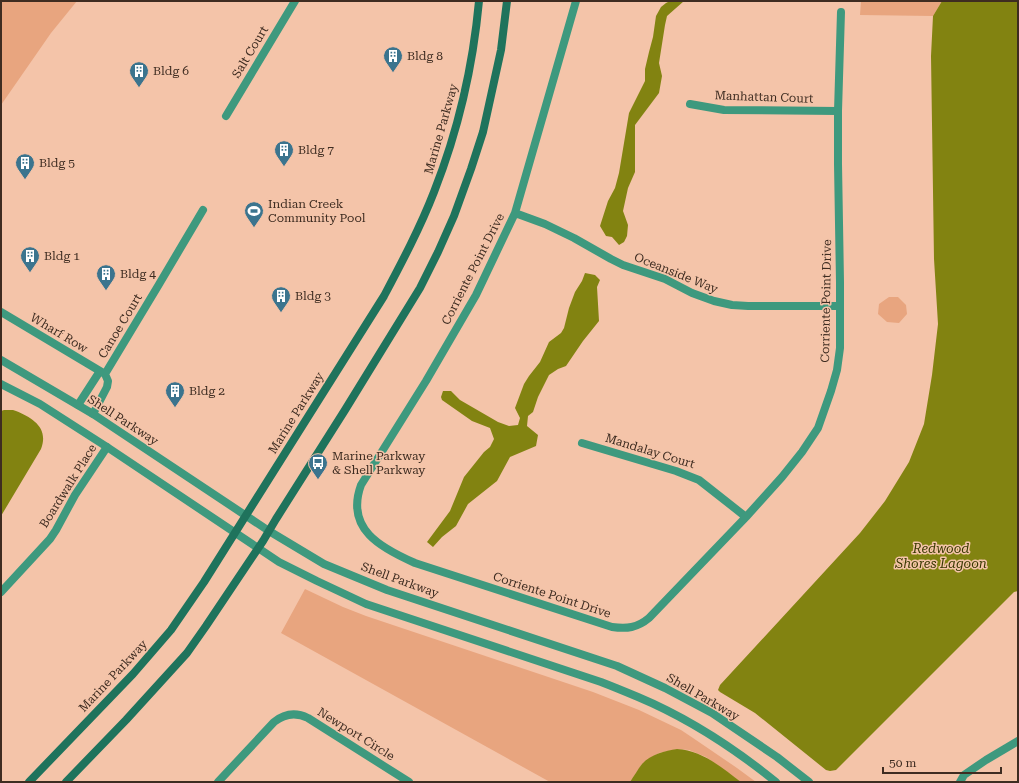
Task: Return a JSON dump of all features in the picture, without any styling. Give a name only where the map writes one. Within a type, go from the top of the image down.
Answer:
[{"type":"main road","name":"Marine Parkway","points":[[29,782],[133,674],[171,630],[204,582],[234,532],[384,296],[422,222],[446,161],[465,95],[478,16],[479,1]]},
{"type":"main road","points":[[66,782],[126,720],[187,653],[269,531],[420,288],[451,223],[483,132],[501,50],[506,1]]},
{"type":"street","name":"Salt Court","points":[[226,116],[295,1]]},
{"type":"street","name":"Corriente Point Drive","points":[[576,1],[515,213],[476,295],[426,381],[360,485],[357,496],[357,509],[364,529],[373,539],[405,559],[612,627],[623,628],[635,627],[645,621],[746,517],[787,471],[818,428],[837,370],[840,348],[838,111],[841,12]]},
{"type":"street","name":"Manhattan Court","points":[[690,104],[724,110],[838,111]]},
{"type":"street","name":"Canoe Court","points":[[78,405],[102,373],[203,210]]},
{"type":"street","name":"Oceanside Way","points":[[515,213],[545,224],[617,262],[665,279],[692,294],[714,301],[743,306],[840,306]]},
{"type":"street","name":"Wharf Row","points":[[1,312],[102,373]]},
{"type":"street","name":"Shell Parkway","points":[[1,360],[93,414],[269,531],[324,564],[387,590],[617,666],[665,688],[712,713],[777,757],[809,782]]},
{"type":"street","name":"Canoe Court","points":[[93,414],[107,387],[108,381],[102,373]]},
{"type":"street","points":[[1,384],[40,404],[279,562],[366,604],[601,682],[639,697],[685,720],[722,742],[776,782]]},
{"type":"street","name":"Mandalay Court","points":[[582,443],[676,470],[693,477],[708,486],[746,517]]},
{"type":"street","name":"Boardwalk Place","points":[[1,592],[56,530],[75,495],[107,447]]},
{"type":"street","name":"Newport Circle","points":[[218,782],[274,722],[283,716],[295,714],[308,718],[409,782]]},
{"type":"street","points":[[960,782],[964,775],[1018,741]]},
{"type":"shaded area","points":[[1,1],[77,1],[51,33],[1,105]]},
{"type":"shaded area","points":[[861,1],[942,1],[933,16],[860,15]]},
{"type":"shaded area","points":[[889,297],[898,297],[906,305],[907,314],[899,323],[887,322],[878,314],[879,304]]},
{"type":"shaded area","points":[[305,589],[366,616],[593,692],[639,710],[681,730],[756,782],[741,782],[706,757],[689,750],[678,749],[659,753],[642,764],[630,782],[550,782],[281,633]]},
{"type":"water","points":[[670,1],[684,1],[667,16],[659,63],[662,76],[659,93],[635,125],[635,172],[628,188],[623,211],[628,225],[627,236],[624,242],[619,245],[612,237],[606,236],[600,226],[608,201],[615,188],[619,173],[629,113],[645,81],[645,69],[653,37],[656,16],[661,7]]},
{"type":"water","name":"Redwood Shores Lagoon","points":[[942,1],[1018,1],[1018,591],[1014,592],[836,770],[830,771],[826,770],[755,713],[718,690],[720,685],[860,533],[885,501],[909,462],[924,424],[938,324],[934,259],[931,56],[933,16]]},
{"type":"water","points":[[585,273],[595,275],[600,280],[597,287],[599,321],[566,366],[549,375],[538,397],[533,412],[528,416],[527,426],[538,435],[536,446],[510,457],[497,481],[468,504],[456,526],[442,537],[433,547],[427,542],[450,511],[464,477],[484,452],[490,447],[494,439],[490,428],[472,421],[442,400],[441,397],[443,391],[451,391],[460,400],[498,422],[509,426],[518,425],[520,418],[515,408],[524,384],[540,362],[549,342],[561,333],[564,328],[575,292]]},
{"type":"water","points":[[1,411],[16,411],[28,417],[38,425],[43,435],[43,442],[41,449],[1,516]]},
{"type":"water","points":[[677,749],[686,750],[703,756],[741,782],[630,782],[642,764],[654,755]]},
{"type":"place","name":"Bldg 8","points":[[393,73]]},
{"type":"place","name":"Bldg 6","points":[[139,88]]},
{"type":"place","name":"Bldg 7","points":[[284,167]]},
{"type":"place","name":"Bldg 5","points":[[25,180]]},
{"type":"place","name":"Indian Creek Community Pool","points":[[254,228]]},
{"type":"place","name":"Bldg 1","points":[[30,273]]},
{"type":"place","name":"Bldg 4","points":[[106,291]]},
{"type":"place","name":"Bldg 3","points":[[281,313]]},
{"type":"place","name":"Bldg 2","points":[[175,408]]},
{"type":"place","name":"Marine Parkway & Shell Parkway","points":[[318,480]]}]
